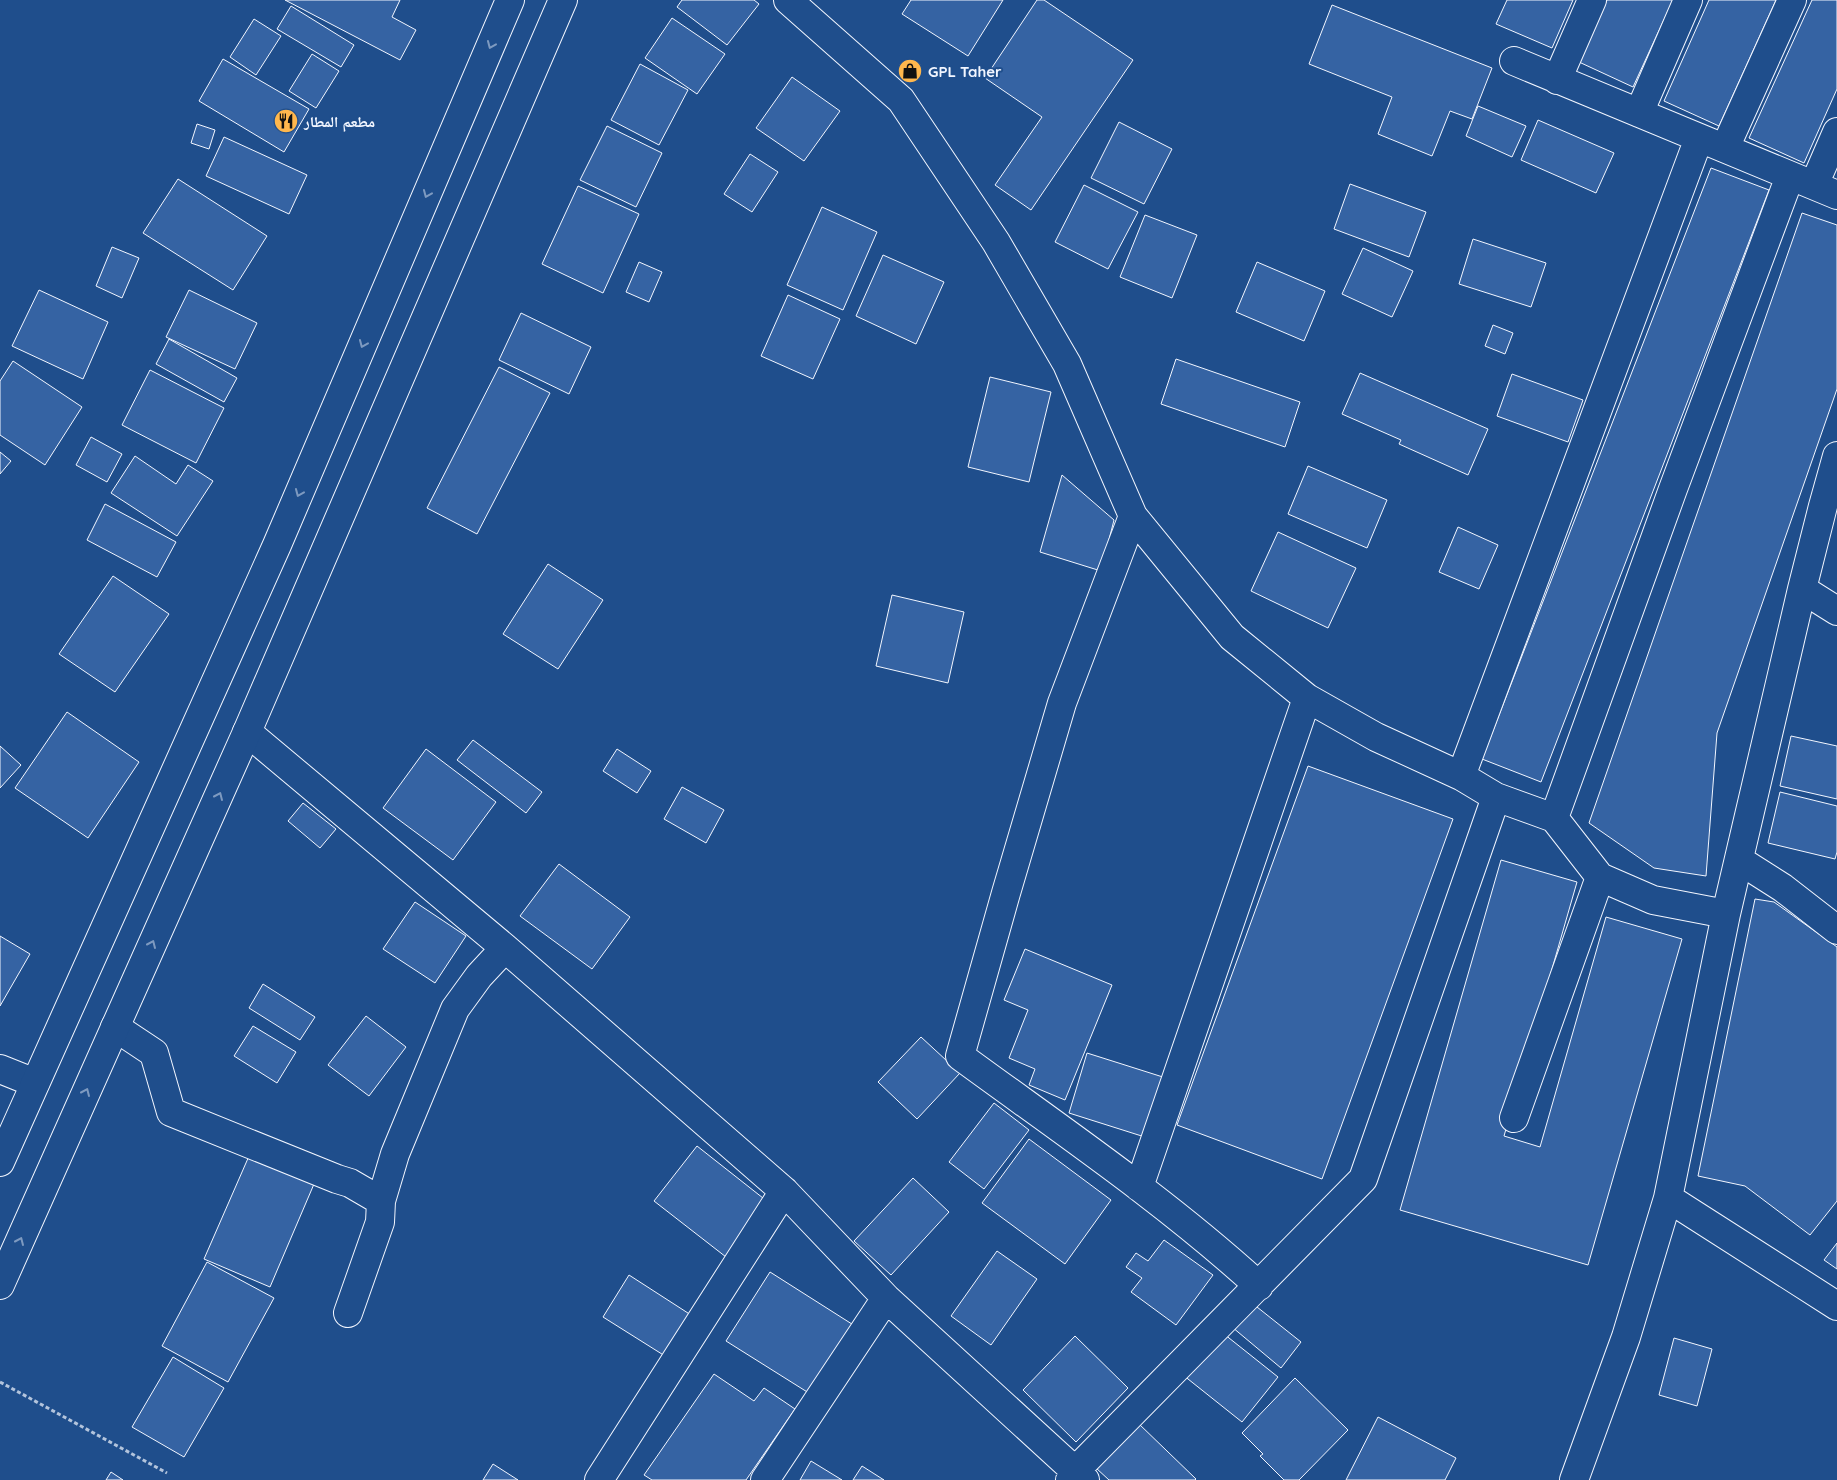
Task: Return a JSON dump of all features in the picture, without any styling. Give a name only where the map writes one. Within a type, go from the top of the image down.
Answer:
[{"type":"main road","points":[[0,1162],[276,545],[510,0]]},
{"type":"main road","points":[[0,1285],[247,732],[563,0]]},
{"type":"main road","points":[[788,0],[900,100],[906,108],[996,242],[1067,364],[1133,516],[1232,637],[1307,698],[1376,737],[1461,776],[1496,797],[1554,818],[1600,877],[1653,900],[1726,914]]},
{"type":"main road","points":[[1557,80],[1592,0]]},
{"type":"main road","points":[[1639,113],[1688,0]]},
{"type":"main road","points":[[1725,148],[1792,0]]},
{"type":"main road","points":[[1514,61],[1814,185]]},
{"type":"main road","points":[[1554,818],[1673,489],[1837,132]]},
{"type":"main road","points":[[1461,776],[1699,138]]},
{"type":"main road","points":[[1574,1480],[1626,1337],[1668,1198],[1726,914],[1822,506],[1837,456]]},
{"type":"main road","points":[[1133,516],[1062,703],[960,1056],[1139,1186],[1222,1252],[1258,1286]]},
{"type":"main road","points":[[1802,589],[1837,611]]},
{"type":"main road","points":[[1139,1186],[1307,698]]},
{"type":"main road","points":[[247,732],[505,948],[784,1191],[886,1298],[1077,1477],[1258,1286],[1363,1179],[1496,797]]},
{"type":"main road","points":[[1739,860],[1783,888],[1837,930]]},
{"type":"main road","points":[[1514,1118],[1600,877]]},
{"type":"main road","points":[[348,1313],[380,1222],[381,1201],[395,1154],[455,1009],[478,976],[505,948]]},
{"type":"main road","points":[[115,1027],[154,1053],[171,1112],[350,1183],[381,1201]]},
{"type":"main road","points":[[0,1069],[36,1082]]},
{"type":"main road","points":[[599,1480],[784,1191]]},
{"type":"main road","points":[[1668,1198],[1837,1306]]},
{"type":"main road","points":[[765,1480],[886,1298]]},
{"type":"path","points":[[0,1382],[167,1473]]},
{"type":"building","points":[[285,0],[400,0],[392,17],[416,30],[400,60]]},
{"type":"building","points":[[682,0],[754,0],[759,4],[727,45],[677,7]]},
{"type":"building","points":[[911,0],[1003,0],[968,56],[902,14]]},
{"type":"building","points":[[1037,0],[1044,0],[1133,60],[1031,210],[995,185],[1042,117],[985,78]]},
{"type":"building","points":[[1507,0],[1573,0],[1552,48],[1496,24]]},
{"type":"building","points":[[1607,0],[1673,0],[1633,87],[1579,62]]},
{"type":"building","points":[[1709,0],[1776,0],[1719,126],[1664,101]]},
{"type":"building","points":[[1812,0],[1837,0],[1837,89],[1804,163],[1749,138]]},
{"type":"building","points":[[1332,5],[1492,68],[1472,119],[1450,111],[1432,156],[1378,134],[1392,97],[1309,64]]},
{"type":"building","points":[[291,6],[354,45],[341,67],[277,29]]},
{"type":"building","points":[[672,18],[725,54],[697,94],[645,58]]},
{"type":"building","points":[[254,19],[281,36],[256,75],[230,57]]},
{"type":"building","points":[[312,54],[339,71],[316,108],[289,91]]},
{"type":"building","points":[[223,59],[309,109],[284,152],[199,101]]},
{"type":"building","points":[[640,64],[688,90],[659,145],[611,120]]},
{"type":"building","points":[[792,77],[840,111],[804,161],[756,128]]},
{"type":"building","points":[[1478,106],[1526,126],[1512,157],[1466,136]]},
{"type":"building","points":[[1538,120],[1614,153],[1596,193],[1521,160]]},
{"type":"building","points":[[1119,122],[1172,149],[1144,204],[1091,178]]},
{"type":"building","points":[[197,124],[215,130],[209,149],[191,143]]},
{"type":"building","points":[[607,126],[662,153],[636,207],[580,180]]},
{"type":"building","points":[[224,137],[307,175],[289,214],[206,176]]},
{"type":"building","points":[[750,154],[778,172],[752,212],[724,194]]},
{"type":"building","points":[[1711,168],[1769,190],[1541,782],[1482,759]]},
{"type":"building","points":[[178,179],[267,236],[233,290],[143,233]]},
{"type":"building","points":[[1350,184],[1426,212],[1409,257],[1334,229]]},
{"type":"building","points":[[1084,185],[1138,212],[1108,269],[1055,242]]},
{"type":"building","points":[[578,186],[639,214],[603,293],[542,264]]},
{"type":"building","points":[[822,207],[877,232],[843,310],[787,285]]},
{"type":"building","points":[[1802,213],[1837,225],[1837,389],[1717,733],[1706,876],[1654,868],[1589,823]]},
{"type":"building","points":[[1145,215],[1197,235],[1172,298],[1120,277]]},
{"type":"building","points":[[1473,239],[1546,263],[1531,307],[1459,284]]},
{"type":"building","points":[[112,247],[139,258],[122,298],[96,286]]},
{"type":"building","points":[[1363,248],[1413,271],[1392,317],[1342,294]]},
{"type":"building","points":[[883,255],[944,282],[916,344],[856,316]]},
{"type":"building","points":[[639,262],[662,272],[649,302],[626,292]]},
{"type":"building","points":[[1257,262],[1325,291],[1304,341],[1236,312]]},
{"type":"building","points":[[39,290],[108,322],[83,379],[12,346]]},
{"type":"building","points":[[189,290],[257,323],[235,369],[166,337]]},
{"type":"building","points":[[788,295],[840,319],[813,379],[761,356]]},
{"type":"building","points":[[521,313],[591,347],[569,394],[499,360]]},
{"type":"building","points":[[1493,325],[1513,333],[1505,354],[1485,346]]},
{"type":"building","points":[[169,339],[237,378],[224,402],[156,364]]},
{"type":"building","points":[[1176,359],[1300,402],[1285,447],[1161,404]]},
{"type":"building","points":[[13,361],[82,407],[45,465],[0,435],[0,381]]},
{"type":"building","points":[[499,367],[550,393],[477,534],[427,508]]},
{"type":"building","points":[[150,370],[224,408],[196,463],[122,425]]},
{"type":"building","points":[[1360,373],[1488,429],[1468,475],[1399,444],[1401,440],[1342,414]]},
{"type":"building","points":[[1512,374],[1583,400],[1568,442],[1497,416]]},
{"type":"building","points":[[990,377],[1051,392],[1029,482],[968,467]]},
{"type":"building","points":[[91,437],[122,454],[107,482],[76,465]]},
{"type":"building","points":[[0,452],[11,461],[0,474]]},
{"type":"building","points":[[135,456],[176,484],[188,465],[213,481],[177,536],[111,493]]},
{"type":"building","points":[[1308,466],[1387,500],[1367,548],[1288,514]]},
{"type":"building","points":[[1062,475],[1114,520],[1101,571],[1040,552]]},
{"type":"building","points":[[105,504],[176,542],[157,577],[87,540]]},
{"type":"building","points":[[1458,527],[1498,545],[1479,589],[1439,572]]},
{"type":"building","points":[[1278,532],[1356,568],[1328,628],[1251,591]]},
{"type":"building","points":[[548,564],[603,600],[558,669],[503,634]]},
{"type":"building","points":[[113,576],[169,614],[115,692],[59,654]]},
{"type":"building","points":[[892,595],[964,612],[948,683],[876,666]]},
{"type":"building","points":[[67,712],[139,762],[88,838],[15,788]]},
{"type":"building","points":[[1791,736],[1837,746],[1837,799],[1780,786]]},
{"type":"building","points":[[473,740],[542,792],[526,813],[457,760]]},
{"type":"building","points":[[0,746],[21,765],[0,788]]},
{"type":"building","points":[[426,749],[496,802],[453,860],[383,808]]},
{"type":"building","points":[[617,749],[651,771],[637,793],[603,771]]},
{"type":"building","points":[[1308,766],[1453,819],[1322,1179],[1177,1125]]},
{"type":"building","points":[[682,787],[724,810],[706,843],[664,819]]},
{"type":"building","points":[[1780,792],[1837,806],[1837,852],[1835,859],[1768,843]]},
{"type":"building","points":[[303,803],[336,829],[320,848],[288,821]]},
{"type":"building","points":[[1501,860],[1577,882],[1504,1136],[1540,1147],[1606,917],[1682,939],[1588,1265],[1400,1210]]},
{"type":"building","points":[[559,864],[630,917],[592,969],[520,916]]},
{"type":"building","points":[[1755,899],[1774,902],[1837,947],[1837,1201],[1810,1235],[1745,1186],[1698,1176]]},
{"type":"building","points":[[415,902],[466,936],[435,983],[383,949]]},
{"type":"building","points":[[0,936],[30,954],[0,1006]]},
{"type":"building","points":[[1025,949],[1112,985],[1065,1100],[1029,1085],[1035,1069],[1009,1058],[1028,1010],[1004,1000]]},
{"type":"building","points":[[263,984],[315,1017],[300,1040],[249,1008]]},
{"type":"building","points":[[366,1016],[406,1047],[369,1096],[328,1065]]},
{"type":"building","points":[[253,1026],[296,1052],[277,1083],[234,1056]]},
{"type":"building","points":[[921,1037],[960,1073],[917,1119],[878,1082]]},
{"type":"building","points":[[1087,1053],[1166,1078],[1148,1138],[1069,1113]]},
{"type":"building","points":[[994,1103],[1029,1130],[984,1189],[949,1162]]},
{"type":"building","points":[[1029,1139],[1111,1200],[1065,1264],[982,1203]]},
{"type":"building","points":[[697,1146],[768,1202],[726,1257],[654,1201]]},
{"type":"building","points":[[249,1156],[314,1184],[270,1287],[204,1259]]},
{"type":"building","points":[[913,1178],[949,1212],[891,1275],[854,1241]]},
{"type":"building","points":[[1164,1240],[1213,1275],[1176,1325],[1131,1292],[1142,1278],[1126,1267],[1136,1253],[1148,1261]]},
{"type":"building","points":[[1837,1243],[1837,1269],[1824,1260]]},
{"type":"building","points":[[997,1251],[1037,1279],[991,1345],[951,1316]]},
{"type":"building","points":[[207,1262],[274,1298],[228,1382],[162,1346]]},
{"type":"building","points":[[770,1272],[855,1326],[812,1395],[726,1341]]},
{"type":"building","points":[[629,1275],[691,1315],[665,1356],[603,1317]]},
{"type":"building","points":[[1252,1303],[1301,1342],[1281,1368],[1232,1327]]},
{"type":"building","points":[[1219,1330],[1278,1377],[1242,1422],[1183,1375]]},
{"type":"building","points":[[1075,1336],[1128,1388],[1076,1442],[1023,1390]]},
{"type":"building","points":[[1674,1338],[1712,1349],[1697,1406],[1659,1395]]},
{"type":"building","points":[[173,1357],[224,1388],[184,1457],[132,1427]]},
{"type":"building","points":[[714,1374],[754,1401],[764,1388],[795,1409],[746,1480],[652,1480],[644,1475]]},
{"type":"building","points":[[1295,1378],[1348,1430],[1299,1480],[1284,1480],[1260,1456],[1263,1454],[1242,1433]]},
{"type":"building","points":[[1378,1417],[1456,1458],[1445,1480],[1346,1480]]},
{"type":"building","points":[[1138,1423],[1196,1479],[1109,1480],[1096,1468]]},
{"type":"building","points":[[811,1461],[842,1480],[800,1480]]},
{"type":"building","points":[[493,1464],[518,1480],[483,1480]]},
{"type":"building","points":[[862,1466],[884,1480],[853,1480]]},
{"type":"building","points":[[111,1472],[123,1480],[106,1480]]},
{"type":"place","name":"GPL Taher","points":[[910,71]]},
{"type":"place","name":"مطعم المطار","points":[[286,121]]}]
